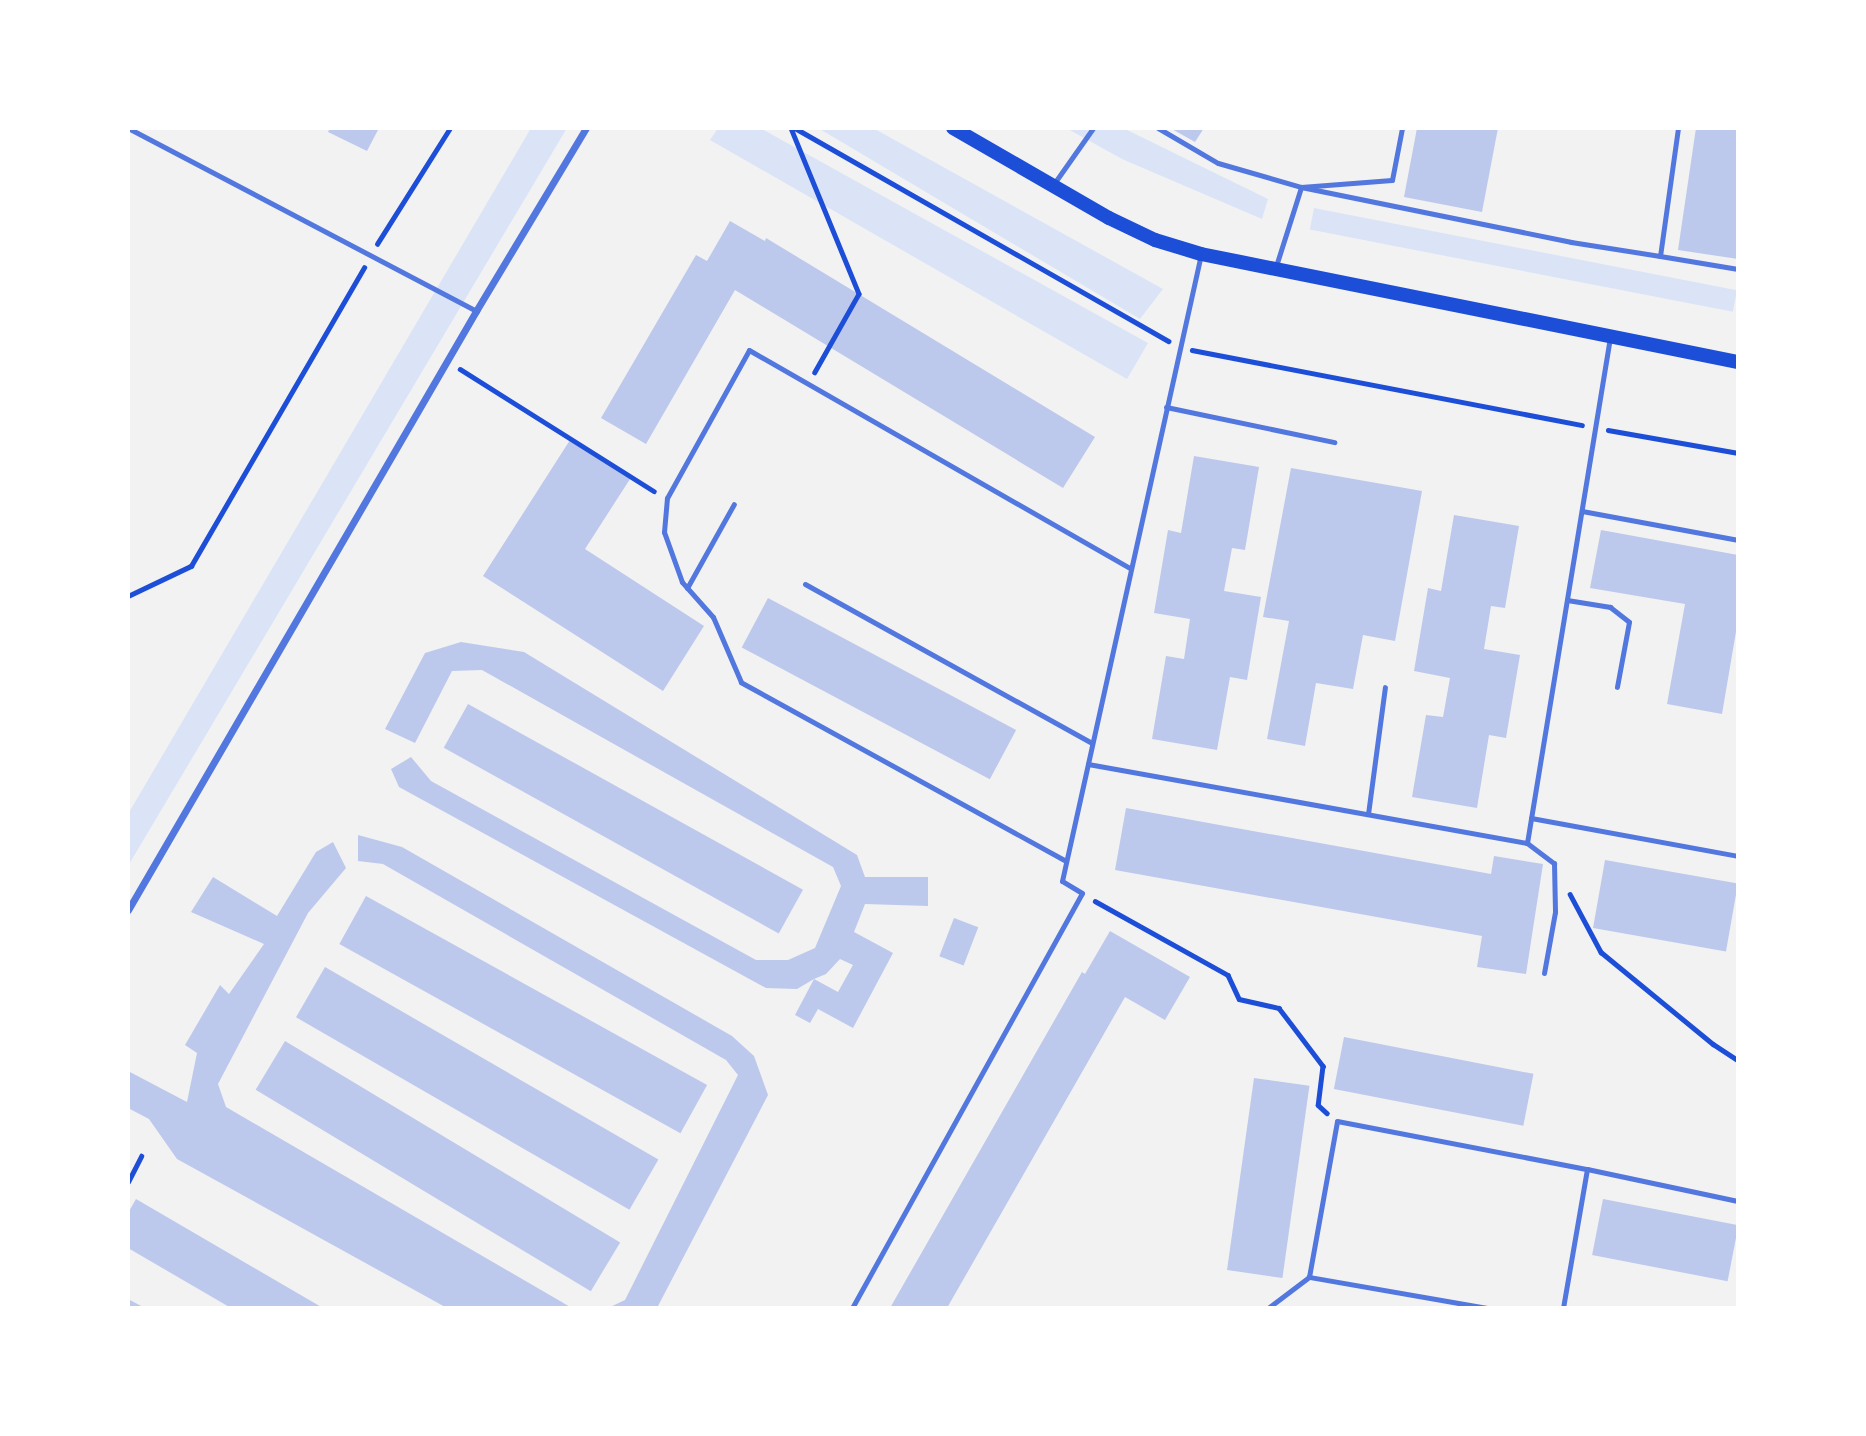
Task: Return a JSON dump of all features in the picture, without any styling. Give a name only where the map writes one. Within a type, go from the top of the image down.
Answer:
[{"type":"main road","points":[[953,128],[1052,186],[1155,240],[1201,254],[1738,362]]},
{"type":"street","points":[[128,910],[476,311],[586,128]]},
{"type":"lane","points":[[128,128],[476,311]]},
{"type":"lane","points":[[1052,186],[1093,128]]},
{"type":"lane","points":[[1158,128],[1219,163],[1301,187],[1571,242],[1738,269]]},
{"type":"lane","points":[[1301,187],[1392,180],[1402,128]]},
{"type":"lane","points":[[1660,256],[1678,128]]},
{"type":"lane","points":[[1276,269],[1301,187]]},
{"type":"lane","points":[[852,1308],[1082,893],[1062,881],[1201,254]]},
{"type":"lane","points":[[1527,843],[1611,337]]},
{"type":"lane","points":[[1066,860],[741,682],[713,617],[687,587],[664,532],[667,498],[749,350],[1131,569]]},
{"type":"lane","points":[[1166,407],[1334,442]]},
{"type":"lane","points":[[687,587],[734,504]]},
{"type":"lane","points":[[1581,511],[1738,540]]},
{"type":"lane","points":[[805,584],[1092,743]]},
{"type":"lane","points":[[1567,600],[1611,607],[1629,622],[1617,687]]},
{"type":"lane","points":[[1367,814],[1385,687]]},
{"type":"lane","points":[[1088,764],[1527,843],[1554,863],[1555,912],[1545,973]]},
{"type":"lane","points":[[1531,818],[1738,856]]},
{"type":"lane","points":[[1269,1308],[1309,1277],[1337,1121],[1738,1200]]},
{"type":"lane","points":[[1563,1308],[1587,1169]]},
{"type":"lane","points":[[1309,1277],[1487,1308]]},
{"type":"path","points":[[128,596],[191,566],[370,255],[450,128]]},
{"type":"path","points":[[793,128],[1179,347],[1738,453]]},
{"type":"path","points":[[793,128],[859,294],[808,384]]},
{"type":"path","points":[[447,361],[667,498]]},
{"type":"path","points":[[1554,863],[1601,952],[1713,1044],[1738,1060]]},
{"type":"path","points":[[1082,893],[1228,975],[1239,999],[1279,1008],[1323,1066],[1318,1105],[1337,1121]]},
{"type":"path","points":[[128,1182],[141,1156]]},
{"type":"shaded area","points":[[531,128],[567,128],[128,866],[128,814]]},
{"type":"shaded area","points":[[718,128],[760,128],[1148,343],[1127,379],[710,140]]},
{"type":"shaded area","points":[[818,128],[873,128],[1163,289],[1140,319]]},
{"type":"shaded area","points":[[1066,128],[1123,128],[1268,199],[1262,219],[1122,159]]},
{"type":"shaded area","points":[[1314,208],[1737,290],[1733,312],[1310,230]]},
{"type":"building","points":[[330,128],[379,128],[367,151],[328,132]]},
{"type":"building","points":[[1170,128],[1204,128],[1195,142]]},
{"type":"building","points":[[1417,128],[1498,128],[1482,212],[1404,197]]},
{"type":"building","points":[[1696,128],[1738,128],[1738,259],[1678,250]]},
{"type":"building","points":[[730,221],[765,241],[766,238],[1095,437],[1063,488],[735,290],[646,444],[601,418],[696,255],[707,261]]},
{"type":"building","points":[[570,440],[630,479],[585,549],[704,626],[663,691],[483,576]]},
{"type":"building","points":[[1194,456],[1259,467],[1245,550],[1232,548],[1224,591],[1261,597],[1247,680],[1230,677],[1217,750],[1152,739],[1166,656],[1184,659],[1190,619],[1154,613],[1168,530],[1181,533]]},
{"type":"building","points":[[1291,468],[1422,491],[1395,641],[1363,635],[1353,689],[1316,683],[1305,746],[1267,739],[1289,621],[1263,617]]},
{"type":"building","points":[[1454,515],[1519,526],[1505,608],[1491,606],[1484,649],[1520,655],[1506,738],[1489,735],[1477,808],[1412,797],[1426,715],[1443,717],[1450,678],[1414,671],[1428,588],[1441,591]]},
{"type":"building","points":[[1601,530],[1738,555],[1738,620],[1722,714],[1667,704],[1685,604],[1590,588]]},
{"type":"building","points":[[768,598],[1016,730],[990,779],[742,647]]},
{"type":"building","points":[[461,642],[524,652],[857,855],[865,877],[928,877],[928,906],[865,904],[854,932],[893,953],[853,1028],[818,1009],[810,1023],[795,1015],[814,979],[797,989],[766,988],[399,787],[391,769],[411,757],[431,781],[756,960],[788,960],[815,948],[841,886],[833,867],[482,670],[452,671],[415,743],[385,729],[425,653]],"holes":[[[840,959],[853,965],[838,992],[814,979],[826,974]]]},
{"type":"building","points":[[468,704],[803,890],[779,933],[444,748]]},
{"type":"building","points":[[1126,808],[1491,874],[1494,856],[1543,864],[1526,974],[1477,967],[1482,936],[1115,870]]},
{"type":"building","points":[[358,835],[402,847],[732,1036],[754,1056],[768,1095],[657,1308],[608,1308],[625,1300],[738,1075],[726,1060],[383,864],[358,861]]},
{"type":"building","points":[[333,842],[346,868],[308,913],[218,1084],[226,1107],[572,1308],[447,1308],[177,1159],[149,1119],[128,1108],[128,1071],[187,1102],[197,1053],[185,1045],[220,985],[229,994],[264,944],[191,912],[213,877],[277,916],[316,852]]},
{"type":"building","points":[[1605,860],[1738,883],[1726,951],[1593,928]]},
{"type":"building","points":[[366,896],[707,1085],[680,1133],[339,944]]},
{"type":"building","points":[[954,918],[978,927],[964,966],[939,956]]},
{"type":"building","points":[[1110,931],[1190,977],[1165,1020],[1125,997],[947,1308],[890,1308],[1082,972],[1085,974]]},
{"type":"building","points":[[325,967],[658,1160],[629,1210],[296,1017]]},
{"type":"building","points":[[1344,1037],[1533,1074],[1523,1126],[1334,1089]]},
{"type":"building","points":[[285,1041],[620,1242],[591,1291],[256,1090]]},
{"type":"building","points":[[1254,1078],[1309,1086],[1282,1278],[1227,1270]]},
{"type":"building","points":[[136,1199],[323,1308],[231,1308],[128,1248],[128,1213]]},
{"type":"building","points":[[1603,1199],[1738,1225],[1728,1281],[1592,1255]]},
{"type":"building","points":[[128,1299],[145,1308],[128,1308]]}]
